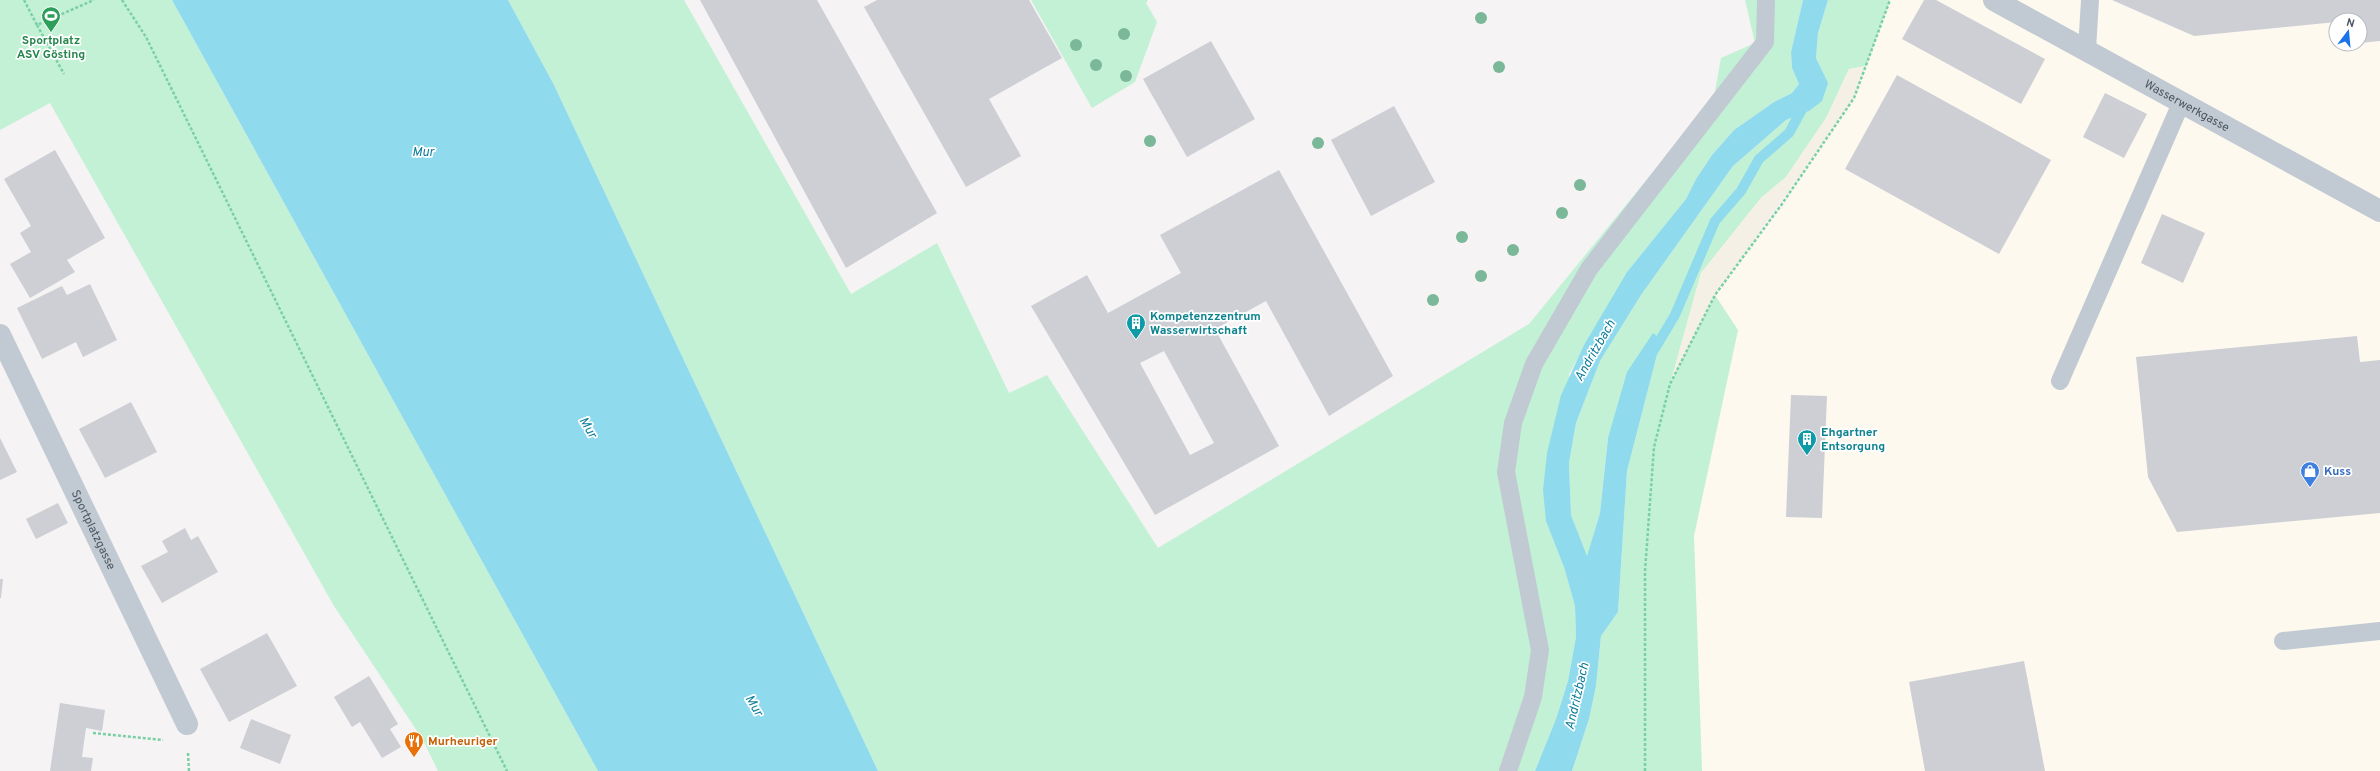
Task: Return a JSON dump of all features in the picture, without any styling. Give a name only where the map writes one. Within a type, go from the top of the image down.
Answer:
[{"type":"street","name":"Wasserwerkgasse","points":[[1994,0],[2182,101],[2380,211]]},
{"type":"street","name":"Sportplatzgasse","points":[[0,335],[187,724]]},
{"type":"lane","points":[[1508,771],[1532,697],[1540,650],[1506,472],[1513,423],[1534,364],[1589,269],[1765,42],[1766,0]]},
{"type":"lane","points":[[2087,50],[2090,0]]},
{"type":"lane","points":[[2060,381],[2182,101]]},
{"type":"lane","points":[[2283,641],[2380,631]]},
{"type":"path","points":[[24,0],[64,74]]},
{"type":"path","points":[[37,25],[94,0]]},
{"type":"path","points":[[122,0],[146,37],[507,771]]},
{"type":"path","points":[[1645,771],[1645,571],[1654,446],[1670,384],[1715,295],[1782,204],[1854,98],[1890,0]]},
{"type":"path","points":[[93,733],[164,740]]},
{"type":"shaded area","points":[[1890,0],[2380,0],[2380,771],[1702,771],[1694,536],[1738,330],[1715,295],[1782,204],[1854,98]]},
{"type":"green space","points":[[0,0],[172,0],[598,771],[438,771],[423,740],[334,606],[50,103],[0,130]]},
{"type":"green space","points":[[508,0],[684,0],[851,294],[937,243],[1009,393],[1047,375],[1158,548],[1529,324],[1714,97],[1721,58],[1755,43],[1745,0],[1803,0],[1791,52],[1792,68],[1799,84],[1792,93],[1774,102],[1734,130],[1712,155],[1696,179],[1686,199],[1627,272],[1569,374],[1564,567],[1575,606],[1576,637],[1568,681],[1556,719],[1535,771],[878,771],[553,83]]},
{"type":"green space","points":[[1031,0],[1148,0],[1146,3],[1157,22],[1135,82],[1092,108]]},
{"type":"green space","points":[[1828,0],[1890,0],[1866,66],[1849,69],[1826,118],[1786,177],[1760,199],[1701,273],[1671,381],[1715,295],[1738,330],[1694,536],[1702,771],[1572,771],[1589,719],[1596,686],[1601,636],[1618,612],[1627,471],[1661,339],[1608,437],[1600,513],[1587,557],[1571,515],[1569,463],[1576,423],[1600,361],[1641,295],[1733,166],[1786,120],[1809,111],[1822,71],[1816,58],[1818,33]]},
{"type":"sand","points":[[1866,66],[1854,98],[1715,295],[1670,384],[1701,273],[1762,197],[1786,177],[1826,118],[1849,69]]},
{"type":"water","name":"Mur","points":[[172,0],[508,0],[553,83],[878,771],[598,771]]},
{"type":"water","name":"Andritzbach","points":[[1803,0],[1828,0],[1818,33],[1816,58],[1828,83],[1822,101],[1809,111],[1786,120],[1733,166],[1641,295],[1600,361],[1576,423],[1569,463],[1571,515],[1587,556],[1600,513],[1608,438],[1627,372],[1653,333],[1661,339],[1627,471],[1618,612],[1601,636],[1596,686],[1589,719],[1572,771],[1535,771],[1556,719],[1568,681],[1576,637],[1575,606],[1564,567],[1546,521],[1543,490],[1547,453],[1561,395],[1584,345],[1627,272],[1686,199],[1696,179],[1712,155],[1734,130],[1774,102],[1792,93],[1799,84],[1792,68],[1791,52]]},
{"type":"building","points":[[700,0],[817,0],[937,213],[846,268]]},
{"type":"building","points":[[877,0],[1029,0],[1062,58],[989,99],[1021,156],[966,187],[864,7]]},
{"type":"building","points":[[1924,0],[1936,0],[2045,59],[2021,104],[1902,39]]},
{"type":"building","points":[[2112,0],[2380,0],[2380,41],[2368,42],[2368,12],[2328,12],[2328,23],[2194,36]]},
{"type":"building","points":[[1211,41],[1255,119],[1187,157],[1143,79]]},
{"type":"building","points":[[1897,75],[2051,160],[1999,254],[1845,169]]},
{"type":"building","points":[[2105,93],[2147,114],[2124,158],[2083,137]]},
{"type":"building","points":[[1394,106],[1435,182],[1371,216],[1331,140]]},
{"type":"building","points":[[55,150],[105,238],[67,260],[75,272],[30,298],[10,264],[31,252],[20,233],[31,226],[4,179]]},
{"type":"building","name":"Kompetenzzentrum Wasserwirtschaft","points":[[1279,170],[1393,376],[1329,416],[1266,301],[1215,329],[1279,446],[1155,515],[1031,306],[1087,275],[1108,313],[1181,273],[1160,235]],"holes":[[[1164,351],[1214,443],[1190,455],[1140,363]]]},
{"type":"building","points":[[2162,214],[2205,233],[2183,283],[2141,263]]},
{"type":"building","points":[[90,284],[117,340],[83,357],[76,342],[42,359],[17,308],[62,286],[67,295]]},
{"type":"building","points":[[2357,336],[2360,362],[2380,360],[2380,513],[2177,532],[2148,477],[2136,357]]},
{"type":"building","name":"Ehgartner Entsorgung","points":[[1791,395],[1827,396],[1822,518],[1786,517]]},
{"type":"building","points":[[131,402],[157,452],[105,478],[79,429]]},
{"type":"building","points":[[0,438],[17,472],[0,480]]},
{"type":"building","points":[[58,503],[68,523],[36,539],[26,519]]},
{"type":"building","points":[[185,528],[191,540],[198,536],[218,572],[162,603],[141,566],[168,552],[162,541]]},
{"type":"building","points":[[0,579],[3,579],[1,598],[0,598]]},
{"type":"building","points":[[267,633],[297,686],[229,722],[200,669]]},
{"type":"building","points":[[2024,661],[2045,771],[1925,771],[1909,682]]},
{"type":"building","points":[[369,676],[398,724],[390,729],[401,747],[382,758],[360,722],[352,727],[334,697]]},
{"type":"building","points":[[60,703],[105,710],[102,731],[86,728],[82,757],[93,758],[91,771],[50,771]]},
{"type":"building","points":[[251,719],[291,735],[280,764],[240,748]]},
{"type":"waterway","points":[[1654,350],[1675,315],[1715,221],[1741,191],[1759,159],[1789,133],[1805,104]]},
{"type":"place","name":"Sportplatz ASV Gösting","points":[[51,33]]},
{"type":"place","name":"Kompetenzzentrum Wasserwirtschaft","points":[[1136,340]]},
{"type":"place","name":"Ehgartner Entsorgung","points":[[1807,456]]},
{"type":"place","name":"Kuss","points":[[2310,488]]},
{"type":"place","name":"Murheuriger","points":[[414,758]]}]
